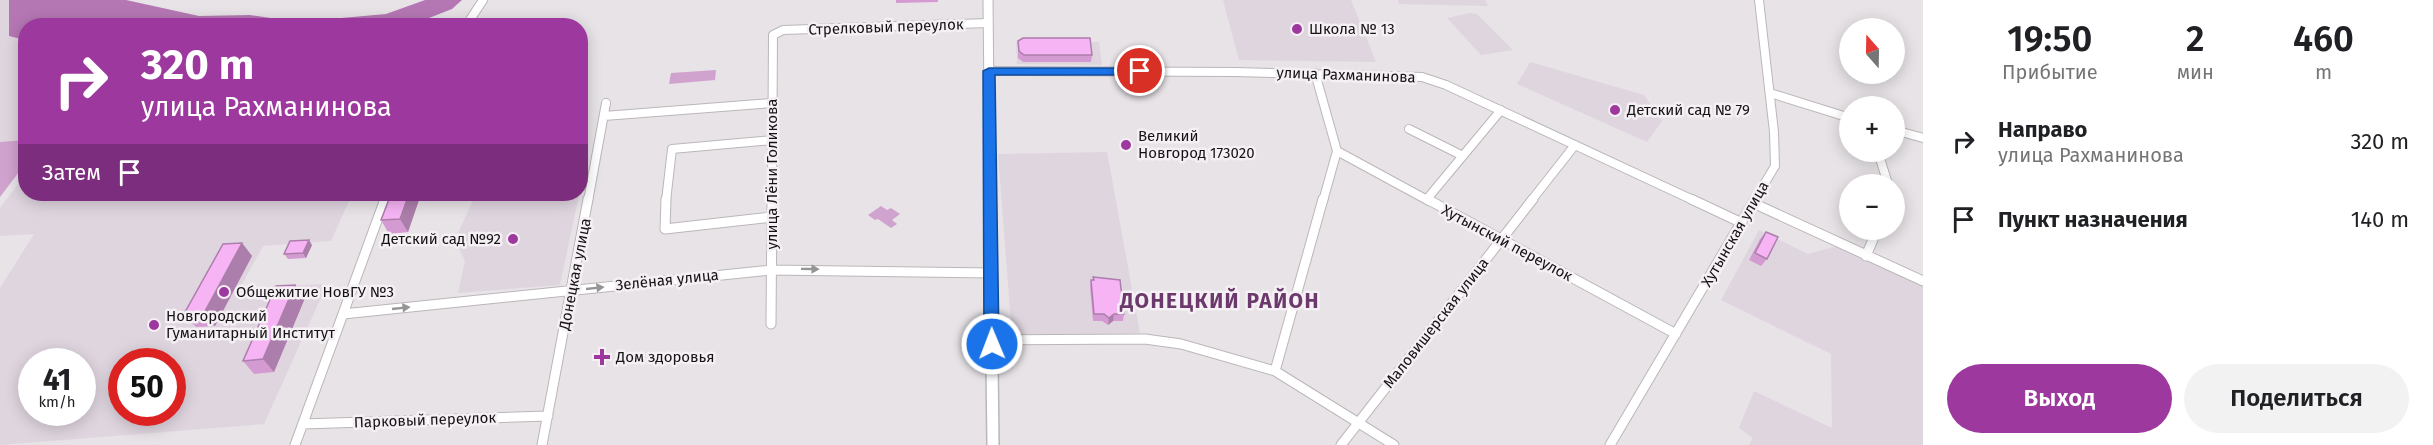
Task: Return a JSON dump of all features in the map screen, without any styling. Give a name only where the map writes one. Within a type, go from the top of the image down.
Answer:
[{"type":"main road","points":[[988,0],[993,445]]},
{"type":"street","points":[[471,18],[483,0]]},
{"type":"street","name":"Хутынская улица","points":[[1610,445],[1775,166],[1775,138],[1759,0]]},
{"type":"street","name":"Стрелковый переулок","points":[[783,30],[988,24]]},
{"type":"street","name":"улица Лёни Голикова","points":[[771,324],[772,38],[774,33],[783,30]]},
{"type":"street","name":"улица Рахманинова","points":[[989,71],[1315,73],[1422,77],[1446,85],[1501,110],[1742,223]]},
{"type":"street","points":[[1275,370],[1337,152],[1315,73]]},
{"type":"street","points":[[1770,93],[1839,115]]},
{"type":"street","name":"Донецкая улица","points":[[542,445],[573,290],[606,103]]},
{"type":"street","points":[[604,116],[772,104]]},
{"type":"street","points":[[1427,199],[1501,110]]},
{"type":"street","points":[[1409,129],[1463,156]]},
{"type":"street","points":[[1905,133],[1923,138]]},
{"type":"street","points":[[772,217],[665,229],[672,149],[773,140]]},
{"type":"street","name":"Маловишерская улица","points":[[1341,445],[1575,145]]},
{"type":"street","name":"Хутынский переулок","points":[[1337,152],[1676,334]]},
{"type":"street","points":[[295,445],[384,201]]},
{"type":"street","points":[[1753,203],[1923,281]]},
{"type":"street","points":[[1866,256],[1873,240]]},
{"type":"street","name":"Зелёная улица","points":[[343,314],[771,270],[991,273]]},
{"type":"street","points":[[992,340],[1156,339],[1181,344],[1275,370],[1394,445]]},
{"type":"street","name":"Парковый переулок","points":[[303,424],[548,416]]},
{"type":"shaded area","points":[[0,0],[9,0],[9,36],[18,38],[18,141],[0,142]]},
{"type":"shaded area","points":[[9,0],[126,0],[199,16],[250,15],[270,18],[18,18],[18,38],[9,36]]},
{"type":"shaded area","points":[[425,0],[462,0],[452,9],[429,18],[342,18],[386,14]]},
{"type":"shaded area","name":"Школа № 13","points":[[1223,0],[1351,0],[1376,62],[1239,60]]},
{"type":"shaded area","points":[[1398,0],[1485,0],[1488,6],[1399,4]]},
{"type":"shaded area","points":[[1470,13],[1477,14],[1513,50],[1481,55],[1447,18]]},
{"type":"shaded area","points":[[1016,42],[1099,42],[1102,65],[1017,64]]},
{"type":"shaded area","name":"Детский сад № 79","points":[[1530,62],[1644,95],[1662,121],[1647,142],[1517,84]]},
{"type":"shaded area","points":[[716,70],[715,80],[669,84],[671,73]]},
{"type":"shaded area","points":[[18,141],[18,173],[0,197],[0,142]]},
{"type":"shaded area","points":[[1107,152],[1140,333],[1012,336],[998,154]]},
{"type":"shaded area","name":"Новгородский Гуманитарный Институт","points":[[18,184],[18,201],[349,201],[331,241],[263,246],[240,288],[327,284],[264,424],[0,445],[0,288],[34,234],[0,236],[0,208]]},
{"type":"shaded area","name":"Детский сад №92","points":[[473,201],[578,201],[560,285],[458,293],[465,261],[456,243],[457,235]]},
{"type":"shaded area","points":[[881,206],[887,210],[891,208],[900,214],[892,220],[897,224],[891,228],[868,215]]},
{"type":"shaded area","points":[[1759,230],[1808,254],[1837,246],[1923,284],[1923,445],[1749,445],[1753,438],[1739,428],[1754,391],[1832,428],[1831,354],[1721,300]]},
{"type":"building","points":[[1023,38],[1090,38],[1092,55],[1024,55],[1019,51],[1018,41]]},
{"type":"building","points":[[388,201],[406,201],[400,219],[381,220]]},
{"type":"building","points":[[1766,232],[1778,237],[1767,259],[1755,253]]},
{"type":"building","points":[[309,240],[303,253],[284,254],[290,241]]},
{"type":"building","points":[[242,243],[204,313],[184,314],[223,244]]},
{"type":"building","points":[[1093,277],[1120,280],[1124,314],[1114,314],[1109,318],[1104,314],[1094,314],[1091,280],[1094,280]]},
{"type":"building","points":[[295,285],[263,359],[243,361],[276,286]]},
{"type":"place","name":"Школа № 13","points":[[1297,29]]},
{"type":"place","name":"Детский сад № 79","points":[[1615,110]]},
{"type":"place","name":"Великий Новгород 173020","points":[[1126,145]]},
{"type":"place","name":"Детский сад №92","points":[[513,239]]},
{"type":"place","name":"Общежитие НовГУ №3","points":[[224,292]]},
{"type":"place","name":"Новгородский Гуманитарный Институт","points":[[154,325]]},
{"type":"place","name":"Дом здоровья","points":[[602,357]]},
{"type":"district","name":"ДОНЕЦКИЙ РАЙОН","points":[[1220,301]]},
{"type":"route","points":[[992,344],[989,71],[1140,71]]}]
